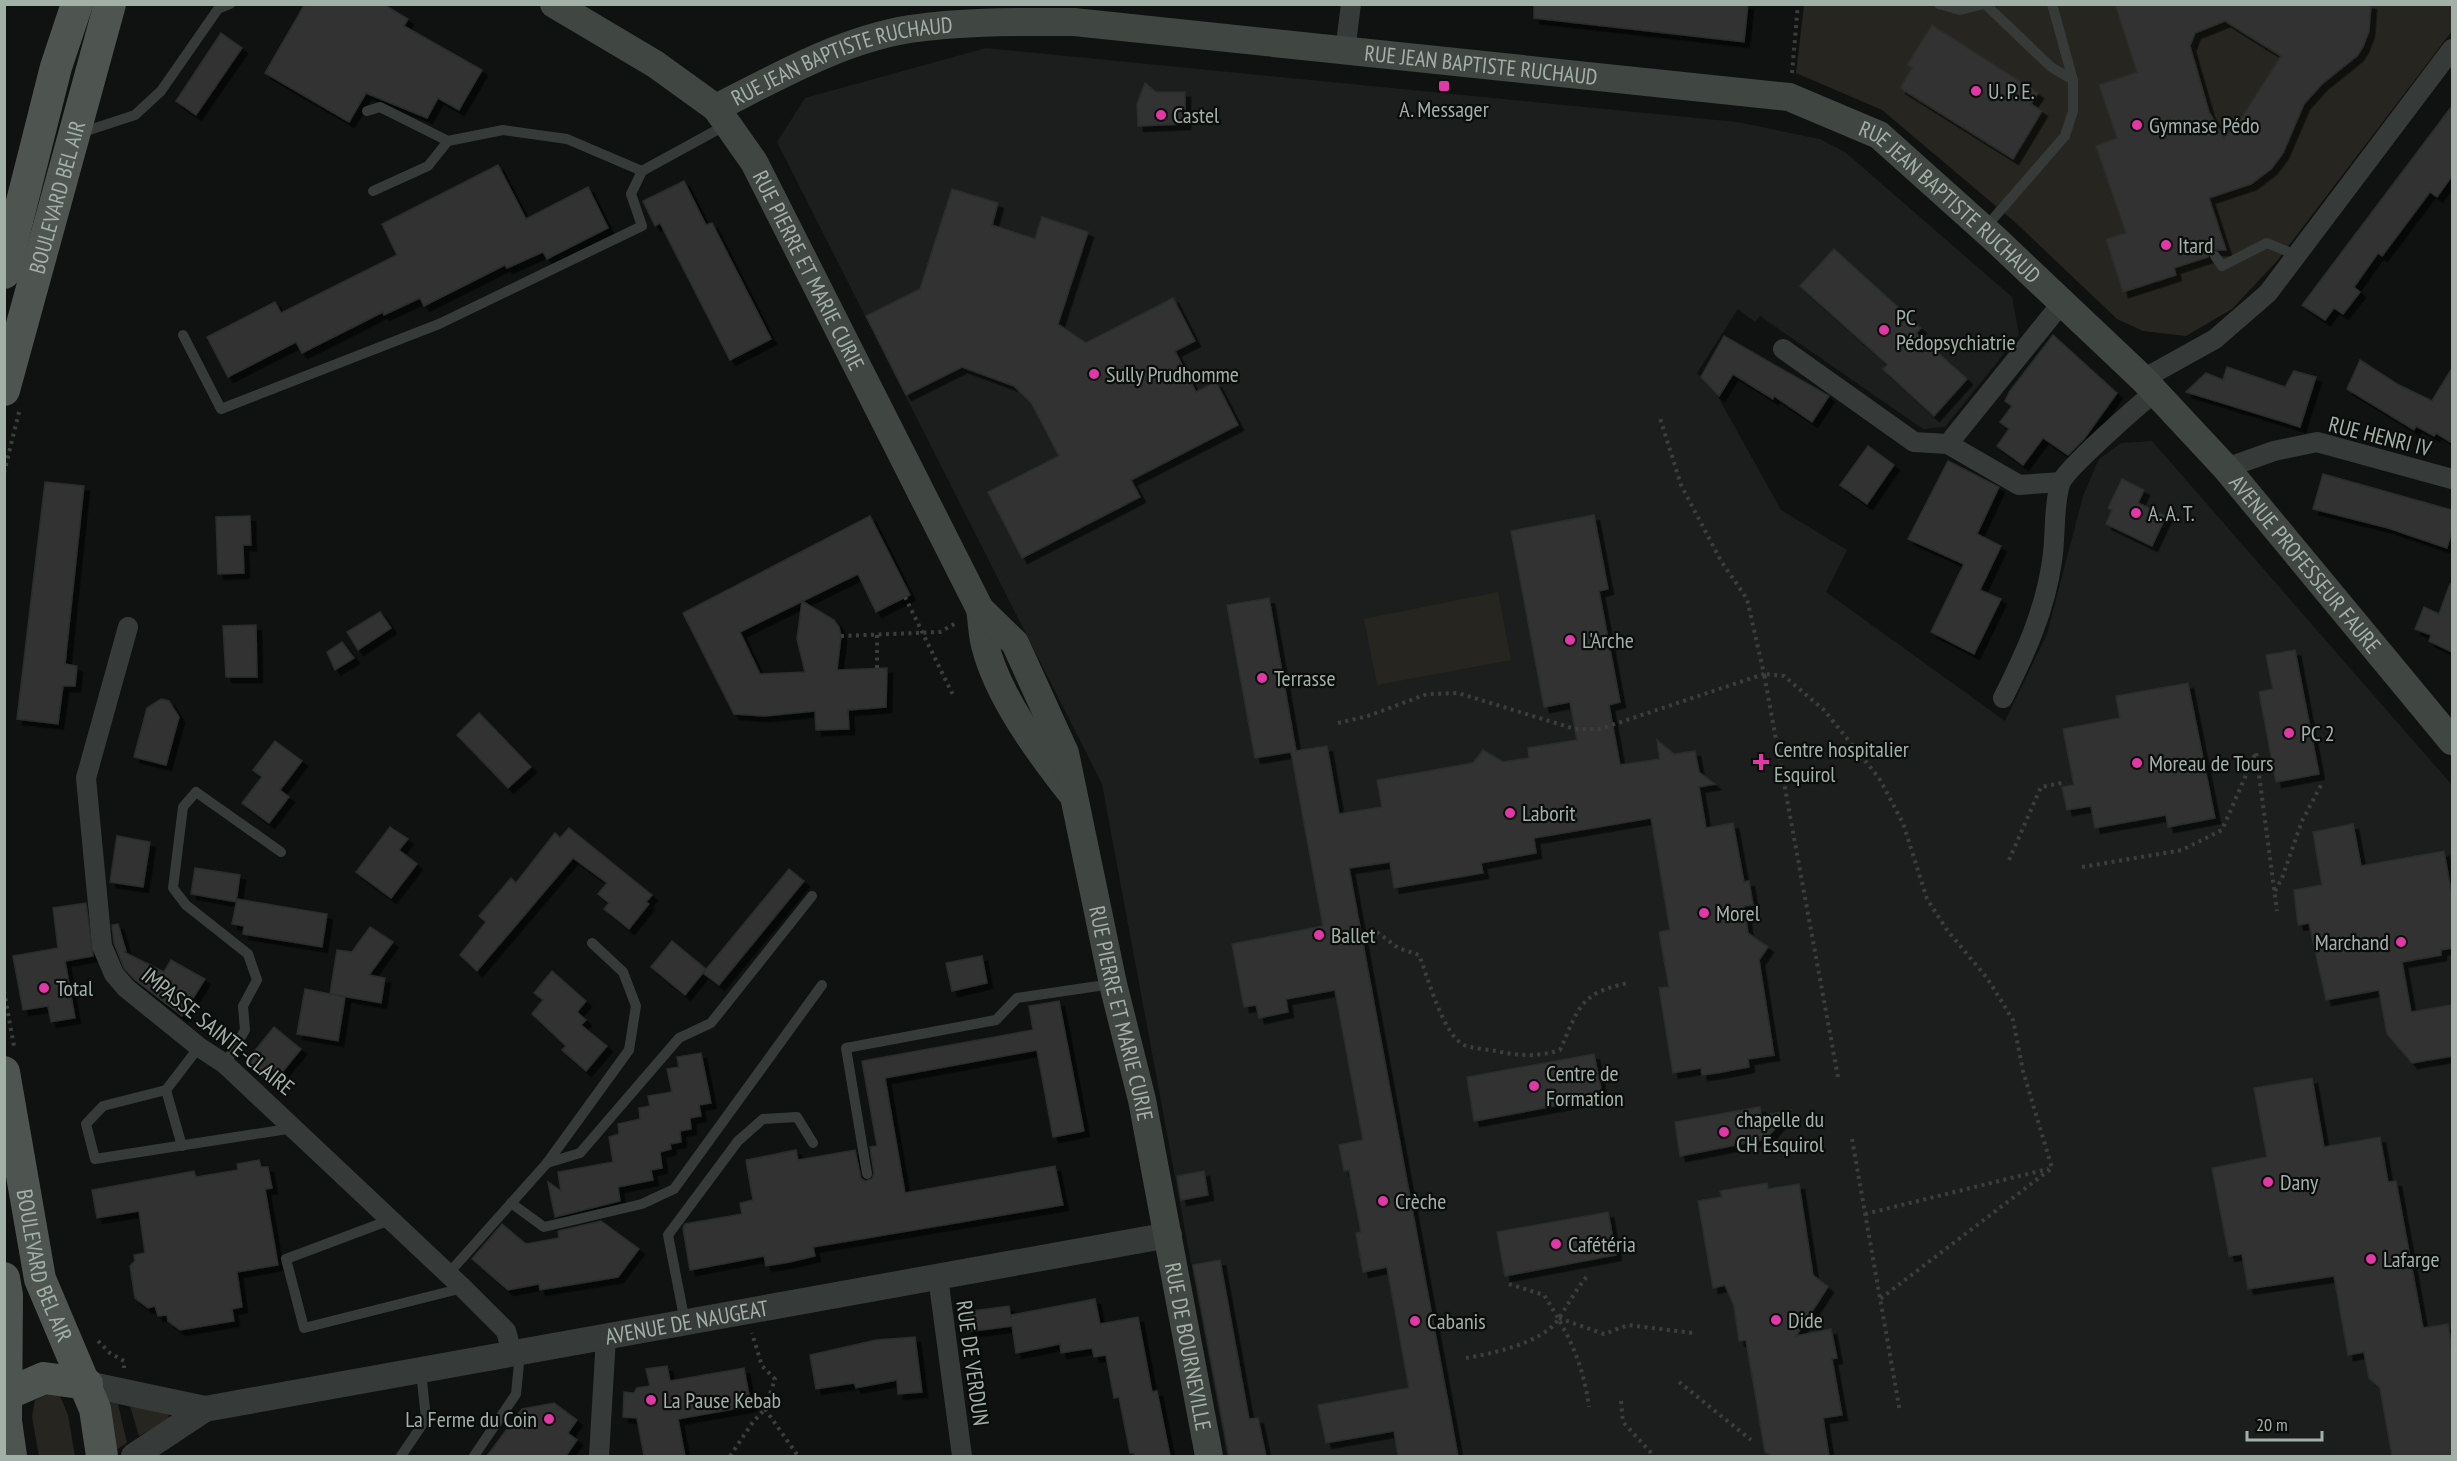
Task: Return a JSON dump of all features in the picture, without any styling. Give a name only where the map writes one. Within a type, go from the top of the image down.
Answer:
[{"type":"main road","name":"BOULEVARD BEL AIR","points":[[4,273],[30,178],[56,67],[77,4]]},
{"type":"main road","name":"BOULEVARD BEL AIR","points":[[4,390],[110,4]]},
{"type":"main road","name":"RUE PIERRE ET MARIE CURIE","points":[[571,9],[655,63],[722,116],[754,162],[980,609],[986,646],[1012,707],[1043,758],[1071,793],[1084,840],[1113,984],[1142,1100],[1169,1235]]},
{"type":"main road","name":"RUE JEAN BAPTISTE RUCHAUD","points":[[722,116],[832,51],[909,29],[981,13],[1789,98],[1879,135],[1984,229],[2149,386]]},
{"type":"main road","name":"AVENUE PROFESSEUR FAURE","points":[[2149,386],[2226,468],[2452,741]]},
{"type":"main road","name":"BOULEVARD BEL AIR","points":[[4,1072],[40,1279],[66,1342],[87,1383],[95,1408],[102,1456]]},
{"type":"main road","name":"RUE DE BOURNEVILLE","points":[[1169,1235],[1209,1456]]},
{"type":"main road","name":"BOULEVARD BEL AIR","points":[[4,1278],[7,1295],[6,1421],[11,1456]]},
{"type":"main road","name":"AVENUE DE NAUGEAT","points":[[6,1394],[44,1378],[87,1383]]},
{"type":"street","points":[[1345,51],[1351,4]]},
{"type":"street","points":[[2002,698],[2033,638],[2043,604],[2052,563],[2061,482],[2126,415],[2149,386],[2215,339],[2268,293],[2452,49]]},
{"type":"street","points":[[4,205],[30,178]]},
{"type":"street","points":[[1948,444],[2061,304]]},
{"type":"street","points":[[1782,349],[1914,442],[1948,444],[2019,485],[2061,482]]},
{"type":"street","name":"RUE HENRI IV","points":[[2226,468],[2274,452],[2317,442],[2452,479]]},
{"type":"street","name":"IMPASSE SAINTE-CLAIRE","points":[[128,627],[86,778],[102,946],[114,974],[126,988],[199,1047],[225,1064],[296,1127],[506,1331],[516,1353]]},
{"type":"street","name":"AVENUE DE NAUGEAT","points":[[87,1383],[205,1409],[1169,1235]]},
{"type":"street","name":"RUE DE VERDUN","points":[[938,1277],[962,1456]]},
{"type":"street","points":[[599,1456],[606,1337]]},
{"type":"street","name":"AVENUE DE NAUGEAT","points":[[134,1456],[205,1409]]},
{"type":"lane","points":[[74,135],[135,115],[161,92],[218,9],[230,4]]},
{"type":"lane","points":[[1939,4],[1960,10],[1984,4],[2051,68],[2073,80]]},
{"type":"lane","points":[[1984,229],[2065,136],[2073,111],[2073,80],[2052,4]]},
{"type":"lane","points":[[366,111],[380,107],[448,141],[503,130],[567,139],[642,171]]},
{"type":"lane","points":[[183,335],[221,409],[439,324],[642,226],[631,194],[642,171],[722,116]]},
{"type":"lane","points":[[373,192],[428,166],[448,141]]},
{"type":"lane","points":[[2215,256],[2222,266],[2267,243],[2296,255]]},
{"type":"lane","points":[[225,1064],[245,1030],[243,1006],[257,980],[248,954],[186,904],[173,888],[183,807],[196,792],[281,852]]},
{"type":"lane","points":[[547,1163],[580,1153],[679,1038],[711,1023],[812,896]]},
{"type":"lane","points":[[448,1275],[547,1163],[629,1050],[636,1006],[623,972],[592,943]]},
{"type":"lane","points":[[867,1174],[846,1048],[996,1020],[1017,998],[1113,984]]},
{"type":"lane","points":[[511,1203],[544,1227],[642,1204],[674,1188],[822,985]]},
{"type":"lane","points":[[199,1047],[166,1090],[103,1106],[86,1124],[95,1159],[296,1127]]},
{"type":"lane","points":[[166,1090],[182,1146]]},
{"type":"lane","points":[[685,1322],[668,1235],[738,1141],[763,1119],[797,1117],[813,1143]]},
{"type":"lane","points":[[390,1220],[286,1259],[303,1328],[463,1288]]},
{"type":"lane","points":[[474,1456],[516,1394],[516,1353]]},
{"type":"lane","points":[[401,1456],[426,1419],[421,1371]]},
{"type":"path","points":[[1789,98],[1798,4]]},
{"type":"path","points":[[1660,418],[1681,485],[1721,561],[1747,599],[1764,674],[1838,1077]]},
{"type":"path","points":[[905,597],[953,694]]},
{"type":"path","points":[[842,636],[940,632],[980,609]]},
{"type":"path","points":[[877,634],[877,668]]},
{"type":"path","points":[[1338,723],[1368,716],[1427,694],[1458,693],[1575,729],[1600,729],[1764,674],[1784,676],[1824,710],[1879,778],[1903,824],[1928,899],[1947,930],[1987,978],[2013,1020],[2023,1071],[2052,1168]]},
{"type":"path","points":[[2082,867],[2182,850],[2222,830],[2256,752],[2277,911]]},
{"type":"path","points":[[2010,860],[2041,787],[2066,782]]},
{"type":"path","points":[[2275,891],[2282,878],[2302,821],[2321,785]]},
{"type":"path","points":[[1377,932],[1398,948],[1419,955],[1435,994],[1441,1018],[1463,1044],[1514,1055],[1541,1056],[1560,1050],[1583,1001],[1602,988],[1628,983]]},
{"type":"path","points":[[1852,1139],[1900,1412]]},
{"type":"path","points":[[1865,1214],[2052,1168]]},
{"type":"path","points":[[1880,1299],[2052,1168]]},
{"type":"path","points":[[1466,1358],[1496,1354],[1527,1341],[1555,1323],[1589,1274]]},
{"type":"path","points":[[1509,1284],[1544,1295],[1574,1345],[1585,1376],[1589,1407]]},
{"type":"path","points":[[730,1456],[753,1422],[765,1409],[775,1379],[762,1366],[746,1311]]},
{"type":"path","points":[[1558,1317],[1604,1334],[1628,1325],[1693,1333]]},
{"type":"path","points":[[93,1336],[110,1353],[124,1361]]},
{"type":"path","points":[[1679,1382],[1751,1440]]},
{"type":"path","points":[[1621,1401],[1623,1422],[1654,1456]]},
{"type":"path","points":[[765,1409],[798,1456]]},
{"type":"shaded area","points":[[1804,5],[2452,5],[2452,31],[2277,261],[2232,309],[2186,336],[2143,331],[2117,319],[2016,223],[1882,110],[1796,73]]},
{"type":"shaded area","name":"Centre hospitalier Esquirol","points":[[986,48],[1737,122],[1820,139],[1845,152],[2012,297],[2019,335],[1945,427],[1923,429],[1760,316],[1755,322],[1738,309],[1697,373],[1716,393],[1781,510],[1847,550],[1826,592],[2005,721],[2047,634],[2083,496],[2099,459],[2121,443],[2152,441],[2452,785],[2452,1456],[1227,1456],[1102,784],[777,142],[805,98]]},
{"type":"shaded area","points":[[1498,592],[1511,660],[1377,685],[1364,619]]},
{"type":"shaded area","points":[[49,1393],[60,1396],[68,1415],[75,1456],[39,1456],[32,1417],[35,1400]]},
{"type":"shaded area","points":[[105,1401],[118,1404],[127,1443],[116,1450]]},
{"type":"shaded area","points":[[130,1406],[168,1411],[169,1420],[139,1436]]},
{"type":"building","points":[[305,4],[383,4],[408,19],[404,26],[482,70],[459,110],[438,98],[427,118],[366,93],[349,122],[265,73]]},
{"type":"building","points":[[1534,4],[1748,4],[1744,42],[1534,18]]},
{"type":"building","points":[[2115,4],[2371,4],[2369,31],[2363,47],[2357,56],[2322,84],[2304,104],[2283,153],[2271,169],[2251,184],[2209,198],[2226,250],[2211,250],[2208,257],[2174,268],[2176,275],[2123,292],[2106,239],[2126,233],[2096,146],[2117,138],[2099,85],[2137,72]],"holes":[[[2225,21],[2281,56],[2242,117],[2224,137],[2209,112],[2190,46],[2195,33]]]},
{"type":"building","name":"U. P. E.","points":[[1932,25],[2038,93],[2031,104],[2042,111],[2013,159],[1900,88],[1912,68],[1907,65]]},
{"type":"building","points":[[221,33],[242,48],[196,115],[176,101]]},
{"type":"building","name":"Castel","points":[[1145,83],[1156,92],[1185,92],[1185,124],[1138,126],[1137,104]]},
{"type":"building","points":[[2452,106],[2452,176],[2437,197],[2430,192],[2382,256],[2378,253],[2354,287],[2360,292],[2343,314],[2334,308],[2325,320],[2302,305]]},
{"type":"building","points":[[498,165],[526,219],[588,187],[608,228],[547,259],[543,252],[507,268],[505,265],[424,306],[420,298],[384,315],[383,312],[302,353],[296,342],[228,377],[207,337],[275,302],[281,313],[397,255],[382,224]]},
{"type":"building","points":[[684,181],[706,225],[712,223],[771,339],[730,360],[660,223],[655,226],[643,201]]},
{"type":"building","name":"Sully Prudhomme","points":[[952,189],[998,203],[992,225],[1035,239],[1042,217],[1088,232],[1058,324],[1086,343],[1173,298],[1195,341],[1175,351],[1196,392],[1216,382],[1238,425],[1131,480],[1140,497],[1022,558],[988,492],[1059,456],[1032,404],[1014,386],[962,367],[906,395],[866,316],[920,289]]},
{"type":"building","name":"PC Pédopsychiatrie","points":[[1834,249],[1921,328],[1916,333],[1967,379],[1934,416],[1883,369],[1888,365],[1800,286]]},
{"type":"building","points":[[2053,335],[2117,393],[2084,439],[2068,455],[2043,438],[2023,465],[1997,446],[2009,429],[2000,422],[2012,406],[2005,401],[2010,391]]},
{"type":"building","points":[[1724,336],[1829,396],[1812,422],[1774,396],[1773,399],[1733,374],[1719,396],[1701,377]]},
{"type":"building","points":[[2360,360],[2397,384],[2432,401],[2452,368],[2452,443],[2436,433],[2434,436],[2416,426],[2414,430],[2347,389]]},
{"type":"building","points":[[2227,367],[2285,387],[2294,371],[2316,377],[2300,427],[2186,392],[2206,373],[2223,380]]},
{"type":"building","points":[[1868,446],[1894,465],[1867,504],[1840,485]]},
{"type":"building","points":[[1948,461],[1999,487],[1977,534],[2001,546],[1980,590],[2001,599],[1974,654],[1931,632],[1964,564],[1908,539]]},
{"type":"building","points":[[2323,474],[2452,510],[2452,531],[2447,548],[2388,528],[2313,509]]},
{"type":"building","name":"A. A. T.","points":[[2122,479],[2144,490],[2138,503],[2166,516],[2152,546],[2106,524],[2112,510],[2108,508]]},
{"type":"building","points":[[45,482],[84,486],[65,664],[77,666],[75,686],[63,686],[58,724],[17,719]]},
{"type":"building","points":[[1594,515],[1608,589],[1599,591],[1620,702],[1609,705],[1620,765],[1660,759],[1657,740],[1674,754],[1695,751],[1699,772],[1715,784],[1699,787],[1706,828],[1733,823],[1744,882],[1749,881],[1753,905],[1744,906],[1748,933],[1768,947],[1759,960],[1774,1055],[1748,1059],[1749,1067],[1717,1073],[1702,1075],[1701,1068],[1673,1073],[1659,988],[1669,987],[1659,932],[1670,930],[1651,818],[1534,838],[1536,853],[1481,863],[1483,873],[1394,888],[1390,862],[1349,868],[1458,1456],[1398,1456],[1394,1431],[1326,1443],[1318,1405],[1409,1388],[1387,1267],[1363,1272],[1356,1233],[1361,1232],[1349,1170],[1344,1171],[1339,1145],[1363,1140],[1335,990],[1286,999],[1288,1012],[1259,1018],[1256,1005],[1244,1007],[1232,944],[1323,926],[1291,752],[1255,758],[1227,605],[1269,598],[1296,751],[1327,746],[1339,814],[1382,807],[1377,780],[1473,763],[1483,750],[1503,762],[1529,758],[1528,748],[1577,740],[1570,702],[1544,707],[1511,531]]},
{"type":"building","points":[[250,516],[251,545],[243,545],[244,573],[218,574],[216,517]]},
{"type":"building","points":[[870,516],[910,595],[876,612],[858,574],[802,601],[834,620],[839,627],[841,636],[837,670],[887,668],[886,707],[848,710],[849,729],[816,730],[815,711],[765,716],[734,714],[683,613]],"holes":[[[802,602],[797,639],[805,672],[760,674],[740,632]]]},
{"type":"building","points":[[2450,584],[2452,585],[2452,652],[2429,641],[2431,635],[2415,629],[2424,607],[2439,614]]},
{"type":"building","points":[[380,612],[391,628],[358,650],[347,632]]},
{"type":"building","points":[[256,625],[257,677],[226,677],[223,626]]},
{"type":"building","points":[[342,642],[354,658],[335,670],[327,652]]},
{"type":"building","name":"PC 2","points":[[2295,650],[2319,774],[2276,782],[2259,692],[2273,689],[2266,655]]},
{"type":"building","name":"Moreau de Tours","points":[[2188,683],[2215,818],[2168,827],[2166,815],[2095,828],[2091,806],[2067,810],[2062,787],[2074,785],[2063,729],[2120,718],[2116,696]]},
{"type":"building","points":[[161,699],[169,701],[179,717],[166,765],[134,757],[147,708]]},
{"type":"building","points":[[479,713],[531,767],[508,788],[457,735]]},
{"type":"building","points":[[275,741],[302,761],[280,790],[289,797],[269,823],[242,803],[262,777],[253,770]]},
{"type":"building","name":"Marchand","points":[[2353,824],[2361,866],[2444,851],[2452,897],[2452,948],[2441,950],[2441,955],[2402,962],[2411,1012],[2452,1005],[2452,1056],[2412,1063],[2387,1034],[2379,990],[2326,1000],[2309,923],[2298,925],[2294,890],[2322,885],[2313,832]]},
{"type":"building","points":[[390,827],[408,839],[399,850],[417,864],[391,898],[356,872]]},
{"type":"building","points":[[569,828],[652,895],[646,902],[649,904],[629,929],[604,909],[609,903],[598,894],[607,883],[573,858],[477,971],[460,955],[486,922],[479,916],[511,878],[516,883],[555,833],[560,838]]},
{"type":"building","points":[[117,836],[150,842],[143,887],[110,882]]},
{"type":"building","points":[[195,868],[240,875],[236,902],[191,894]]},
{"type":"building","points":[[789,869],[804,881],[719,985],[703,973]]},
{"type":"building","points":[[237,899],[327,914],[322,947],[243,934],[244,926],[232,924]]},
{"type":"building","points":[[86,903],[93,956],[65,961],[75,1018],[51,1022],[48,1006],[23,1010],[13,956],[58,948],[53,908]]},
{"type":"building","points":[[118,924],[126,951],[124,952],[164,972],[171,960],[205,979],[182,1016],[134,979],[124,968],[114,943],[112,925]]},
{"type":"building","points":[[370,927],[393,942],[369,975],[385,978],[381,1003],[330,994],[337,950],[352,952]]},
{"type":"building","points":[[672,941],[706,969],[685,995],[651,967]]},
{"type":"building","points":[[982,956],[987,983],[952,991],[946,963]]},
{"type":"building","points":[[552,971],[586,1001],[577,1012],[586,1020],[581,1025],[607,1046],[586,1071],[562,1050],[566,1046],[532,1014],[543,1000],[534,993]]},
{"type":"building","points":[[305,989],[345,997],[338,1041],[297,1034]]},
{"type":"building","points":[[1059,1001],[1084,1131],[1053,1137],[1037,1050],[885,1078],[905,1193],[1055,1166],[1063,1205],[813,1247],[815,1256],[790,1262],[766,1266],[764,1256],[690,1270],[683,1228],[685,1224],[742,1214],[740,1203],[753,1200],[746,1160],[796,1150],[798,1160],[855,1150],[861,1178],[865,1181],[872,1179],[874,1173],[870,1147],[877,1146],[862,1061],[1033,1030],[1029,1006]]},
{"type":"building","points":[[274,1027],[301,1049],[280,1075],[274,1070],[267,1079],[245,1063]]},
{"type":"building","points":[[701,1053],[711,1103],[699,1105],[701,1116],[690,1118],[691,1129],[680,1131],[681,1142],[670,1144],[671,1149],[660,1152],[662,1168],[651,1170],[653,1180],[618,1187],[620,1201],[555,1217],[548,1182],[561,1191],[558,1172],[613,1162],[609,1137],[619,1134],[618,1124],[640,1119],[639,1108],[650,1106],[648,1096],[672,1092],[667,1069],[679,1067],[677,1057]]},
{"type":"building","name":"Centre de Formation","points":[[1594,1054],[1602,1094],[1587,1097],[1588,1100],[1474,1121],[1467,1077]]},
{"type":"building","points":[[2312,1078],[2324,1147],[2380,1137],[2388,1182],[2396,1181],[2423,1328],[2448,1324],[2452,1351],[2452,1456],[2392,1456],[2380,1388],[2369,1378],[2364,1352],[2348,1355],[2334,1276],[2248,1289],[2242,1254],[2229,1256],[2212,1168],[2267,1157],[2254,1088]]},
{"type":"building","name":"chapelle du CH Esquirol","points":[[1760,1107],[1761,1116],[1791,1110],[1766,1139],[1680,1156],[1675,1122]]},
{"type":"building","points":[[259,1160],[261,1167],[268,1167],[272,1188],[265,1189],[278,1265],[237,1272],[242,1307],[232,1309],[234,1321],[180,1330],[168,1321],[167,1315],[158,1316],[155,1306],[148,1308],[135,1298],[130,1266],[135,1261],[134,1255],[145,1253],[139,1211],[97,1218],[92,1190],[194,1171],[196,1177],[238,1170],[237,1164]]},
{"type":"building","points":[[1204,1171],[1208,1195],[1181,1200],[1177,1176]]},
{"type":"building","name":"Dide","points":[[1767,1183],[1768,1189],[1799,1184],[1813,1275],[1828,1287],[1796,1336],[1831,1329],[1837,1358],[1832,1359],[1842,1415],[1823,1418],[1829,1456],[1772,1456],[1765,1452],[1746,1340],[1739,1341],[1734,1306],[1725,1285],[1713,1288],[1698,1201],[1722,1197],[1720,1191]]},
{"type":"building","name":"Cafétéria","points":[[1608,1212],[1616,1255],[1505,1276],[1497,1232]]},
{"type":"building","points":[[601,1221],[639,1249],[618,1277],[540,1290],[539,1284],[508,1290],[472,1259],[502,1224],[526,1244],[559,1238],[558,1231]]},
{"type":"building","points":[[1220,1260],[1249,1419],[1258,1418],[1266,1456],[1229,1456],[1193,1265]]},
{"type":"building","points":[[1095,1299],[1100,1324],[1138,1317],[1152,1392],[1157,1391],[1170,1456],[1135,1456],[1134,1453],[1130,1453],[1119,1397],[1114,1398],[1106,1355],[1094,1357],[1092,1348],[1061,1353],[1060,1344],[1016,1353],[1012,1326],[967,1332],[965,1312],[1009,1306],[1011,1318],[1011,1315]]},
{"type":"building","points":[[915,1337],[922,1392],[898,1394],[897,1380],[856,1388],[854,1383],[816,1389],[810,1355],[876,1340]]},
{"type":"building","points":[[667,1366],[670,1381],[744,1368],[751,1406],[678,1419],[685,1456],[644,1456],[637,1418],[623,1417],[624,1392],[634,1393],[637,1388],[650,1386],[646,1369]]},
{"type":"building","points":[[554,1403],[577,1420],[568,1433],[577,1440],[566,1456],[487,1456],[522,1409]]},
{"type":"place","name":"A. Messager","points":[[1444,86]]},
{"type":"place","name":"U. P. E.","points":[[1976,91]]},
{"type":"place","name":"Castel","points":[[1161,115]]},
{"type":"place","name":"Gymnase Pédo","points":[[2137,125]]},
{"type":"place","name":"Itard","points":[[2166,245]]},
{"type":"place","name":"PC Pédopsychiatrie","points":[[1884,330]]},
{"type":"place","name":"Sully Prudhomme","points":[[1094,374]]},
{"type":"place","name":"A. A. T.","points":[[2136,513]]},
{"type":"place","name":"L'Arche","points":[[1570,640]]},
{"type":"place","name":"Terrasse","points":[[1262,678]]},
{"type":"place","name":"PC 2","points":[[2289,733]]},
{"type":"place","name":"Centre hospitalier Esquirol","points":[[1761,762]]},
{"type":"place","name":"Moreau de Tours","points":[[2137,763]]},
{"type":"place","name":"Laborit","points":[[1510,813]]},
{"type":"place","name":"Morel","points":[[1704,913]]},
{"type":"place","name":"Ballet","points":[[1319,935]]},
{"type":"place","name":"Marchand","points":[[2401,942]]},
{"type":"place","name":"Total","points":[[44,988]]},
{"type":"place","name":"Centre de Formation","points":[[1534,1086]]},
{"type":"place","name":"chapelle du CH Esquirol","points":[[1724,1132]]},
{"type":"place","name":"Dany","points":[[2268,1182]]},
{"type":"place","name":"Crèche","points":[[1383,1201]]},
{"type":"place","name":"Cafétéria","points":[[1556,1244]]},
{"type":"place","name":"Lafarge","points":[[2371,1259]]},
{"type":"place","name":"Dide","points":[[1776,1320]]},
{"type":"place","name":"Cabanis","points":[[1415,1321]]},
{"type":"place","name":"La Pause Kebab","points":[[651,1400]]},
{"type":"place","name":"La Ferme du Coin","points":[[549,1419]]}]
